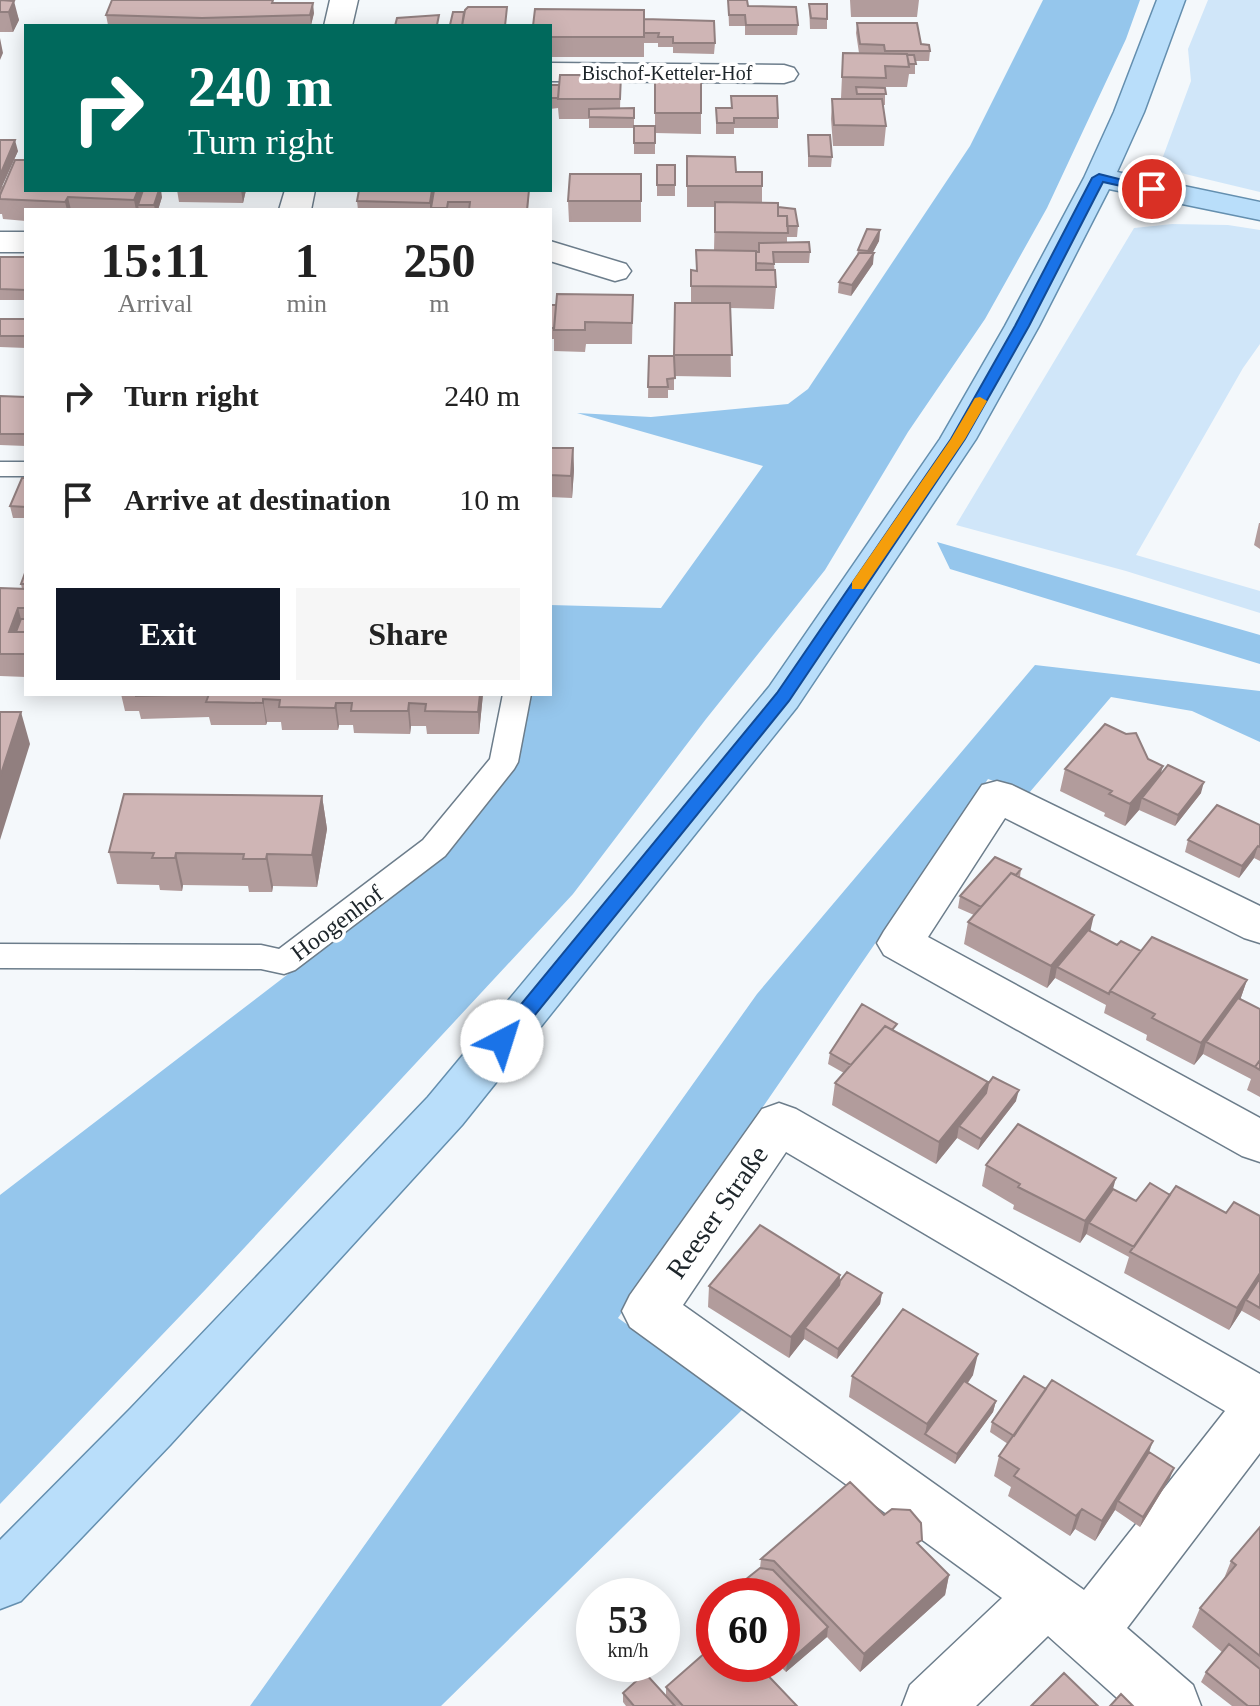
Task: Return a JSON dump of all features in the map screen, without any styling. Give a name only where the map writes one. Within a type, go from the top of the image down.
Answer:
[{"type":"main road","points":[[0,1581],[150,1427],[445,1111],[773,710],[958,439],[1022,326],[1099,178],[1129,112],[1171,0]]},
{"type":"main road","points":[[1099,178],[1260,211]]},
{"type":"street","points":[[338,24],[344,0]]},
{"type":"street","name":"Bischof-Ketteler-Hof","points":[[552,72],[784,74]]},
{"type":"street","points":[[0,242],[24,242]]},
{"type":"street","points":[[552,252],[615,271]]},
{"type":"street","points":[[1260,926],[997,796],[900,943],[1260,1142]]},
{"type":"street","name":"Reeser Straße","points":[[1171,1706],[1068,1613],[649,1311],[779,1123],[1260,1403]]},
{"type":"street","points":[[932,1706],[1068,1613],[1260,1410]]},
{"type":"lane","points":[[0,469],[24,469]]},
{"type":"lane","name":"Hoogenhof","points":[[0,956],[261,957],[284,962],[434,848],[504,762],[517,696]]},
{"type":"shaded area","points":[[1043,0],[1140,0],[1126,39],[1047,208],[985,319],[908,432],[825,570],[706,719],[573,894],[206,1289],[0,1504],[0,1195],[442,856],[521,752],[524,696],[552,696],[552,605],[661,608],[763,466],[577,413],[651,417],[788,404],[808,389],[970,146]]},
{"type":"shaded area","points":[[1208,0],[1260,0],[1260,192],[1185,174],[1161,162],[1191,81],[1188,49]]},
{"type":"shaded area","points":[[1172,224],[1228,225],[1260,230],[1260,344],[1243,368],[1136,555],[1260,591],[1260,613],[1126,571],[956,525],[1134,228]]},
{"type":"shaded area","points":[[937,542],[1260,635],[1260,664],[950,569]]},
{"type":"shaded area","points":[[1035,665],[1260,691],[1260,742],[1192,711],[1111,697],[1029,793],[988,779],[618,1318],[745,1407],[441,1706],[250,1706],[757,994]]},
{"type":"building","points":[[0,0],[14,1],[9,12],[0,12]]},
{"type":"building","points":[[112,0],[273,0],[272,3],[313,3],[310,15],[202,18],[106,15]]},
{"type":"building","points":[[728,0],[747,0],[748,6],[796,7],[798,25],[746,25],[745,15],[729,15]]},
{"type":"building","points":[[809,4],[827,4],[827,19],[811,18]]},
{"type":"building","points":[[468,7],[507,7],[505,24],[462,24]]},
{"type":"building","points":[[535,9],[644,10],[644,37],[552,37],[552,24],[533,24]]},
{"type":"building","points":[[453,12],[464,12],[462,24],[450,24]]},
{"type":"building","points":[[439,15],[437,24],[396,24],[397,18]]},
{"type":"building","points":[[644,19],[714,21],[715,43],[673,43],[673,37],[644,33]]},
{"type":"building","points":[[857,23],[917,23],[921,44],[929,45],[930,51],[885,51],[884,45],[860,44]]},
{"type":"building","points":[[843,53],[907,54],[909,67],[885,66],[886,78],[842,77]]},
{"type":"building","points":[[907,55],[914,55],[916,64],[909,64]]},
{"type":"building","points":[[560,75],[621,75],[620,99],[558,99]]},
{"type":"building","points":[[655,81],[701,81],[701,113],[655,113]]},
{"type":"building","points":[[552,85],[559,85],[558,98],[552,98]]},
{"type":"building","points":[[856,87],[885,88],[886,94],[857,94]]},
{"type":"building","points":[[731,96],[777,96],[778,118],[734,118],[734,123],[717,123],[716,108],[732,108]]},
{"type":"building","points":[[832,99],[882,99],[886,126],[834,125]]},
{"type":"building","points":[[634,108],[634,118],[589,117],[589,109]]},
{"type":"building","points":[[634,126],[655,126],[655,143],[634,143]]},
{"type":"building","points":[[808,135],[830,135],[832,157],[809,156]]},
{"type":"building","points":[[0,140],[15,140],[0,175]]},
{"type":"building","points":[[687,156],[735,157],[736,172],[762,172],[762,186],[687,186]]},
{"type":"building","points":[[15,160],[24,160],[24,192],[137,192],[134,200],[68,197],[65,202],[0,199]]},
{"type":"building","points":[[657,165],[675,165],[675,185],[657,185]]},
{"type":"building","points":[[570,174],[641,174],[641,201],[568,201]]},
{"type":"building","points":[[142,192],[158,192],[154,205],[138,205]]},
{"type":"building","points":[[359,192],[432,192],[430,203],[357,201]]},
{"type":"building","points":[[434,192],[529,192],[527,208],[469,208],[470,202],[448,202],[447,208],[431,208]]},
{"type":"building","points":[[715,202],[778,203],[778,216],[787,216],[788,233],[715,232]]},
{"type":"building","points":[[778,207],[795,209],[798,226],[787,226],[787,216],[778,216]]},
{"type":"building","points":[[867,229],[880,230],[868,251],[858,250]]},
{"type":"building","points":[[809,242],[810,252],[773,252],[774,264],[756,263],[759,243]]},
{"type":"building","points":[[696,250],[756,251],[756,270],[775,270],[776,287],[691,286],[691,270],[697,271]]},
{"type":"building","points":[[859,253],[874,253],[852,285],[839,282]]},
{"type":"building","points":[[0,257],[24,257],[24,290],[0,289]]},
{"type":"building","points":[[557,294],[633,295],[632,323],[585,322],[585,330],[554,330]]},
{"type":"building","points":[[675,303],[730,303],[732,355],[674,355]]},
{"type":"building","points":[[552,305],[556,305],[554,328]]},
{"type":"building","points":[[0,319],[24,319],[24,336],[0,336]]},
{"type":"building","points":[[649,356],[674,356],[675,378],[667,379],[668,387],[648,387]]},
{"type":"building","points":[[0,396],[24,397],[24,434],[0,434]]},
{"type":"building","points":[[552,448],[573,448],[571,476],[552,475]]},
{"type":"building","points":[[22,478],[24,478],[24,507],[10,506]]},
{"type":"building","points":[[0,588],[24,589],[24,608],[18,608],[9,632],[24,632],[24,654],[0,654]]},
{"type":"building","points":[[21,619],[24,619],[24,632],[16,632]]},
{"type":"building","points":[[208,696],[480,696],[478,712],[425,711],[426,704],[409,703],[408,711],[351,711],[352,703],[336,703],[335,708],[279,707],[280,700],[263,699],[263,703],[206,702]]},
{"type":"building","points":[[0,712],[21,712],[0,777]]},
{"type":"building","points":[[1105,724],[1126,734],[1136,733],[1148,759],[1163,766],[1130,804],[1109,794],[1112,791],[1065,769]]},
{"type":"building","points":[[1168,765],[1204,782],[1178,815],[1142,798]]},
{"type":"building","points":[[124,794],[322,796],[312,855],[267,854],[266,859],[243,859],[244,854],[176,853],[175,858],[152,858],[154,853],[109,852]]},
{"type":"building","points":[[1217,805],[1260,825],[1260,847],[1242,866],[1188,840]]},
{"type":"building","points":[[995,857],[1021,869],[1016,875],[1011,873],[981,907],[960,896]]},
{"type":"building","points":[[1011,873],[1094,915],[1051,966],[968,922]]},
{"type":"building","points":[[1088,930],[1117,945],[1121,941],[1141,951],[1109,994],[1057,967]]},
{"type":"building","points":[[1152,937],[1247,980],[1201,1043],[1152,1018],[1155,1014],[1110,991]]},
{"type":"building","points":[[1238,998],[1260,1009],[1260,1060],[1255,1067],[1206,1042]]},
{"type":"building","points":[[862,1004],[897,1024],[892,1030],[885,1026],[851,1065],[830,1053]]},
{"type":"building","points":[[885,1026],[988,1082],[939,1142],[835,1083]]},
{"type":"building","points":[[993,1077],[1019,1090],[981,1139],[959,1126],[986,1093]]},
{"type":"building","points":[[1018,1124],[1116,1178],[1085,1221],[1018,1187],[1020,1184],[986,1165]]},
{"type":"building","points":[[1150,1183],[1170,1195],[1134,1247],[1089,1223],[1113,1189],[1136,1201]]},
{"type":"building","points":[[1176,1186],[1226,1213],[1234,1202],[1260,1216],[1260,1273],[1237,1308],[1130,1252]]},
{"type":"building","points":[[760,1225],[840,1275],[791,1337],[709,1286]]},
{"type":"building","points":[[847,1272],[882,1293],[838,1349],[805,1328]]},
{"type":"building","points":[[1260,1278],[1260,1308],[1246,1300]]},
{"type":"building","points":[[903,1309],[978,1354],[927,1424],[852,1376]]},
{"type":"building","points":[[1024,1376],[1046,1389],[1014,1436],[992,1422]]},
{"type":"building","points":[[1052,1380],[1153,1441],[1102,1521],[1082,1509],[1076,1516],[1014,1476],[1019,1469],[999,1456]]},
{"type":"building","points":[[964,1381],[996,1401],[957,1454],[925,1434]]},
{"type":"building","points":[[1149,1452],[1174,1468],[1143,1517],[1118,1501]]},
{"type":"building","points":[[850,1482],[884,1515],[892,1509],[910,1510],[921,1523],[922,1540],[917,1543],[949,1575],[864,1654],[800,1588],[800,1578],[790,1578],[774,1561],[761,1559]]},
{"type":"building","points":[[1260,1527],[1260,1656],[1200,1608],[1236,1565],[1231,1561]]},
{"type":"building","points":[[760,1568],[773,1570],[781,1578],[748,1578]]},
{"type":"building","points":[[800,1598],[828,1627],[800,1652]]},
{"type":"building","points":[[1229,1644],[1260,1669],[1260,1706],[1248,1706],[1206,1672]]},
{"type":"building","points":[[696,1661],[696,1682],[774,1682],[797,1706],[683,1706],[666,1687],[672,1682],[680,1682],[680,1675]]},
{"type":"building","points":[[1064,1673],[1098,1706],[1031,1706]]},
{"type":"building","points":[[635,1682],[653,1682],[675,1706],[634,1706],[623,1693]]},
{"type":"building","points":[[1121,1694],[1133,1706],[1110,1706]]},
{"type":"slow traffic","points":[[857,585],[958,439],[980,401]]},
{"type":"route","points":[[502,1041],[694,810],[783,697],[958,439],[1022,326],[1099,178],[1152,189]]}]
